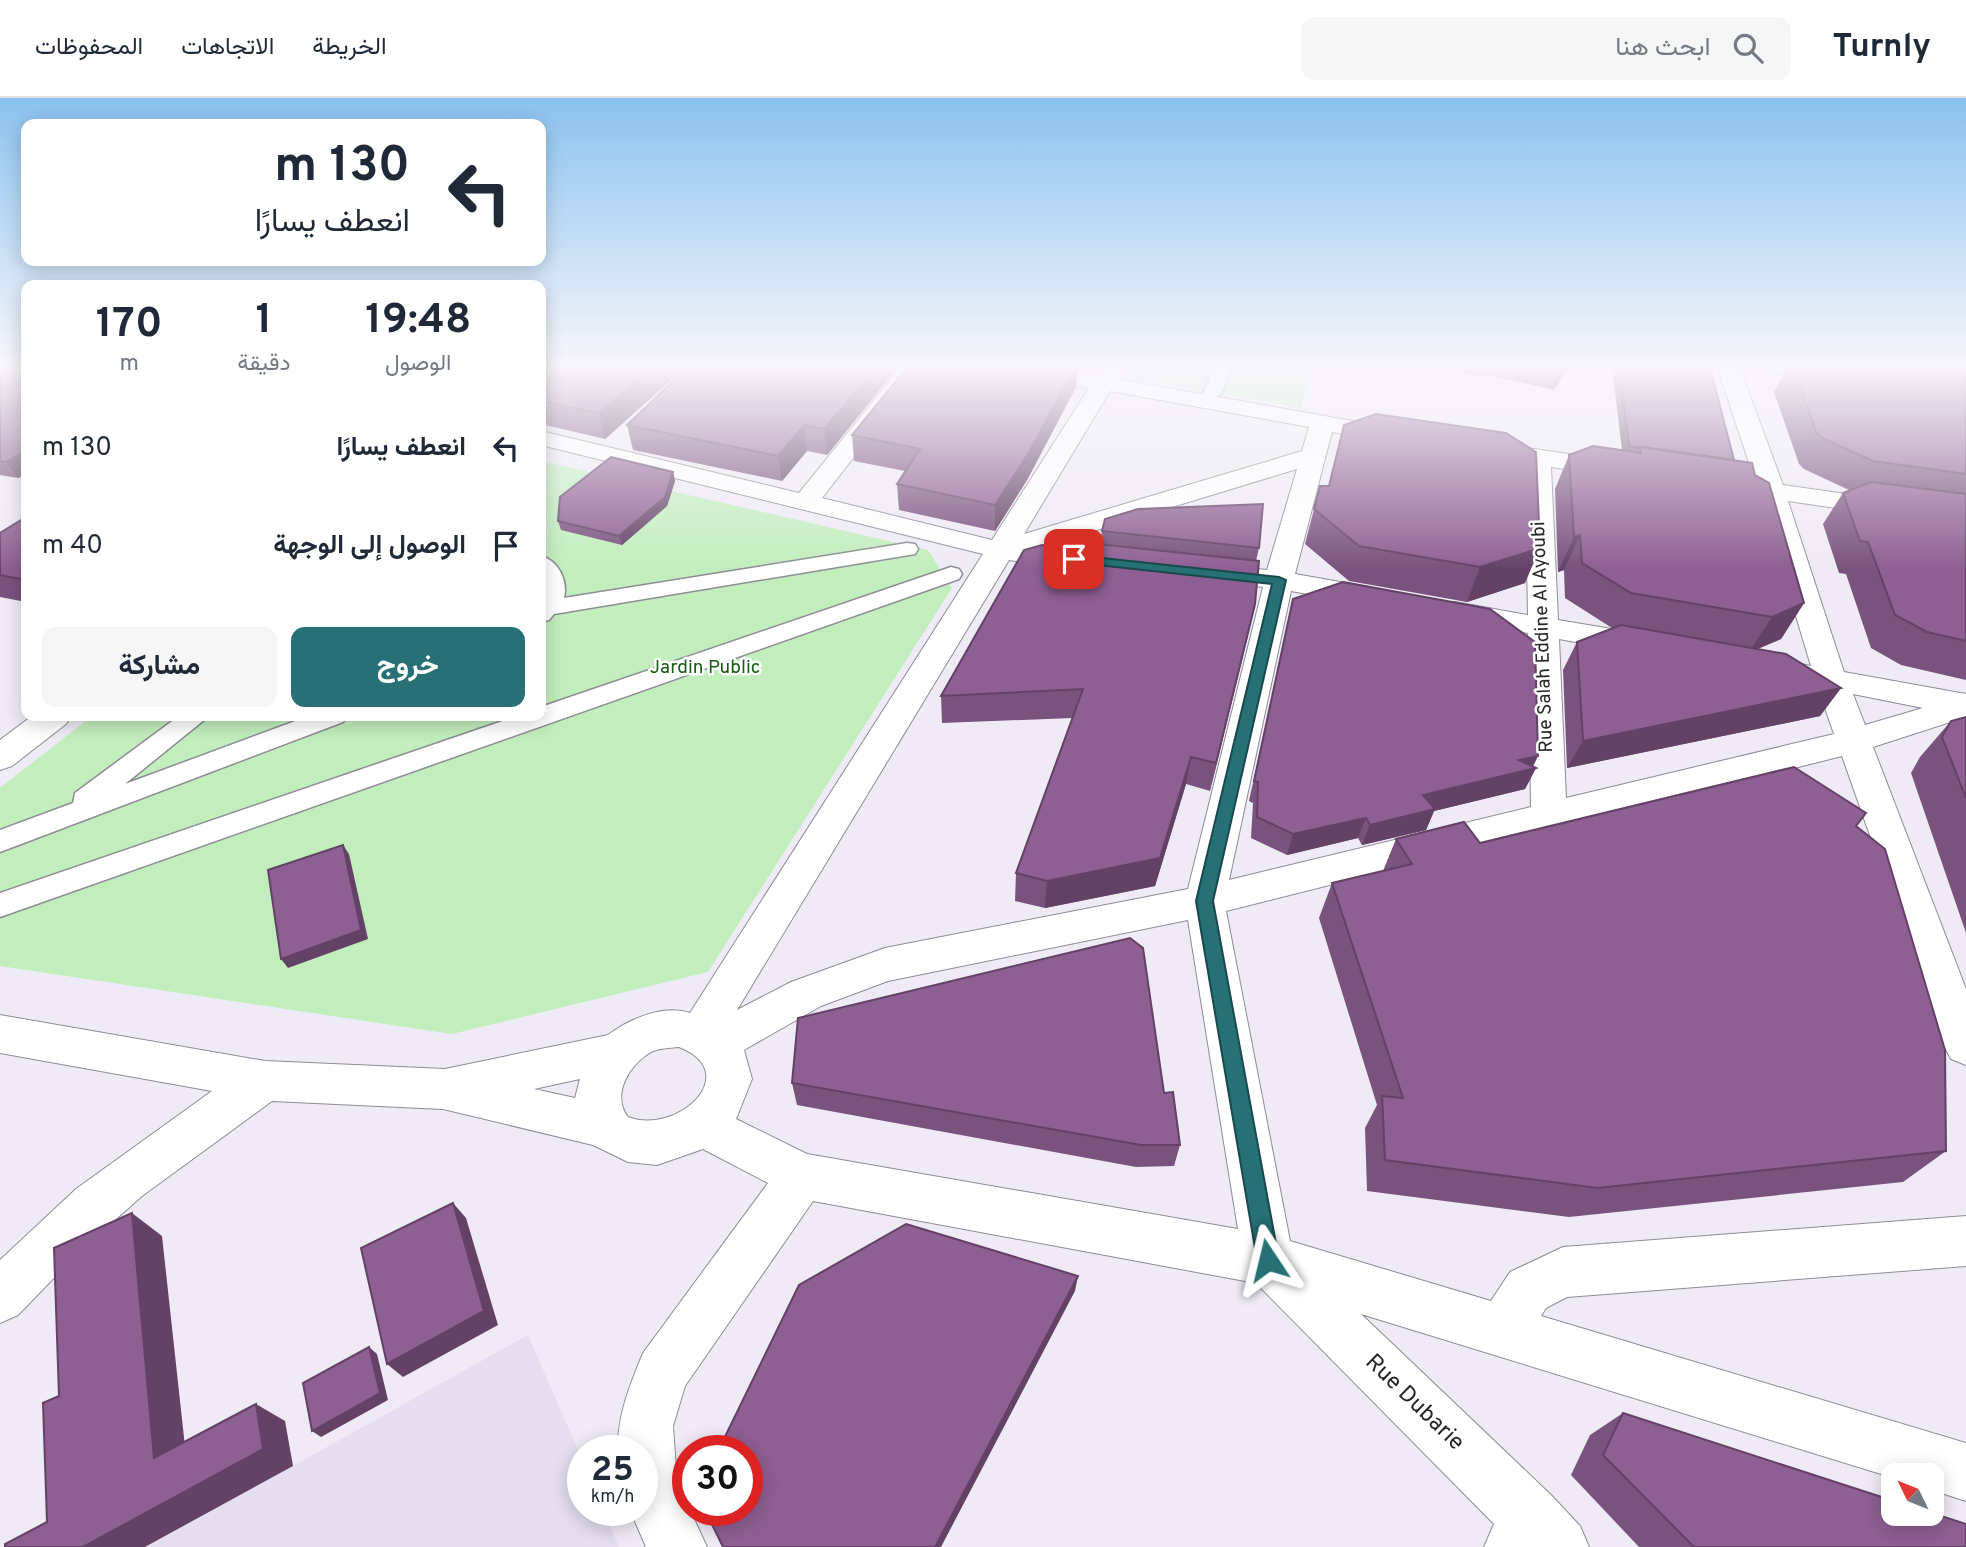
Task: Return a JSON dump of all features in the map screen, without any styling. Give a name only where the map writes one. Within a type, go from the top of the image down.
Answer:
[{"type":"street","points":[[806,501],[860,434]]},
{"type":"street","points":[[709,1038],[1000,550],[1072,434]]},
{"type":"street","points":[[1301,434],[1319,439],[1416,439]]},
{"type":"street","points":[[1752,434],[1831,680],[1966,1046]]},
{"type":"street","points":[[546,438],[618,444],[806,501],[1000,550],[1102,562]]},
{"type":"street","points":[[1000,550],[1319,439]]},
{"type":"street","points":[[1268,1260],[1205,901],[1279,580],[1319,439]]},
{"type":"street","points":[[1457,445],[1634,472]]},
{"type":"street","name":"Rue Salah Eddine Al Ayoubi","points":[[1538,458],[1549,817]]},
{"type":"street","points":[[1703,482],[1966,519]]},
{"type":"street","points":[[546,612],[840,558],[906,550]]},
{"type":"street","points":[[546,570],[555,582],[555,594],[546,609]]},
{"type":"street","points":[[1184,570],[1279,580],[1667,649]]},
{"type":"street","points":[[546,715],[951,574]]},
{"type":"street","points":[[1749,664],[1966,705]]},
{"type":"street","points":[[709,1038],[806,994],[885,965],[1205,901],[1853,741],[1966,705]]},
{"type":"street","points":[[0,758],[48,721]]},
{"type":"street","points":[[63,817],[189,721]]},
{"type":"street","points":[[0,841],[321,721]]},
{"type":"street","points":[[0,905],[529,721]]},
{"type":"street","points":[[0,1039],[0,1034],[265,1081],[443,1089],[608,1128],[624,1139],[645,1145],[669,1142],[703,1126],[725,1098],[730,1078],[727,1059],[709,1038],[680,1028],[636,1038],[618,1052],[604,1070],[597,1090],[598,1110],[608,1128]]},
{"type":"street","points":[[443,1089],[618,1052]]},
{"type":"street","points":[[0,1297],[46,1246],[108,1191],[192,1128],[265,1081]]},
{"type":"street","points":[[703,1126],[802,1176],[1268,1260],[1966,1472]]},
{"type":"street","points":[[677,1547],[648,1485],[645,1426],[662,1372],[802,1176]]},
{"type":"street","points":[[1502,1331],[1528,1290],[1563,1272],[1966,1241]]},
{"type":"street","name":"Rue Dubarie","points":[[1268,1260],[1534,1536]]},
{"type":"shaded area","points":[[528,1335],[571,1435],[567,1435],[567,1526],[610,1526],[619,1547],[147,1547]]},
{"type":"green space","name":"Jardin Public","points":[[546,462],[928,550],[952,588],[708,972],[452,1034],[0,966],[0,788],[86,721],[546,721]]},
{"type":"building","points":[[0,434],[21,434],[21,454],[6,462],[0,461]]},
{"type":"building","points":[[669,434],[797,434],[778,456]]},
{"type":"building","points":[[1039,434],[995,505],[897,484],[920,449],[852,435]]},
{"type":"building","points":[[1342,434],[1507,434],[1536,452],[1540,548],[1480,567],[1359,546],[1314,509],[1320,486],[1329,486]]},
{"type":"building","points":[[1627,434],[1727,434],[1734,460],[1640,448],[1629,446]]},
{"type":"building","points":[[1817,434],[1966,434],[1966,474],[1873,461]]},
{"type":"building","points":[[1593,446],[1641,453],[1640,447],[1752,463],[1755,475],[1769,483],[1804,603],[1772,617],[1631,593],[1582,563],[1580,535],[1574,537],[1569,455]]},
{"type":"building","points":[[611,457],[673,472],[665,497],[619,536],[558,521],[560,497]]},
{"type":"building","points":[[1871,482],[1966,494],[1966,641],[1927,632],[1895,615],[1868,542],[1860,541],[1843,493]]},
{"type":"building","points":[[1263,504],[1259,548],[1102,531],[1105,519],[1138,509]]},
{"type":"building","points":[[21,520],[21,579],[0,575],[0,533]]},
{"type":"building","points":[[1097,544],[1259,561],[1255,604],[1216,763],[1191,757],[1160,858],[1047,881],[1016,873],[1083,689],[941,696],[1024,550],[1042,545],[1095,551]]},
{"type":"building","points":[[1343,582],[1490,609],[1535,642],[1538,756],[1519,760],[1536,768],[1423,795],[1435,809],[1370,825],[1366,818],[1293,834],[1257,817],[1258,782],[1254,781],[1293,599]]},
{"type":"building","points":[[1621,625],[1786,654],[1841,688],[1583,741],[1577,642]]},
{"type":"building","points":[[1966,717],[1966,798],[1942,737],[1951,721]]},
{"type":"building","points":[[1794,767],[1866,813],[1856,826],[1885,849],[1945,1050],[1946,1151],[1597,1188],[1385,1160],[1382,1096],[1403,1098],[1332,883],[1412,864],[1396,839],[1464,822],[1480,843]]},
{"type":"building","points":[[343,845],[361,930],[281,959],[268,870]]},
{"type":"building","points":[[1130,938],[1143,948],[1164,1093],[1173,1092],[1180,1145],[1141,1145],[792,1083],[798,1018]]},
{"type":"building","points":[[453,1203],[484,1311],[387,1364],[361,1248]]},
{"type":"building","points":[[132,1213],[154,1458],[256,1404],[263,1449],[83,1547],[5,1547],[5,1544],[47,1522],[43,1403],[59,1396],[54,1248]]},
{"type":"building","points":[[906,1224],[1078,1276],[935,1547],[723,1547],[713,1526],[763,1526],[763,1435],[726,1435],[799,1285]]},
{"type":"building","points":[[369,1347],[380,1393],[312,1431],[303,1383]]},
{"type":"building","points":[[1623,1413],[1881,1497],[1881,1526],[1944,1526],[1944,1517],[1966,1524],[1966,1547],[1694,1547],[1603,1455]]},
{"type":"route","points":[[1074,559],[1279,580],[1205,901],[1268,1260]]}]
